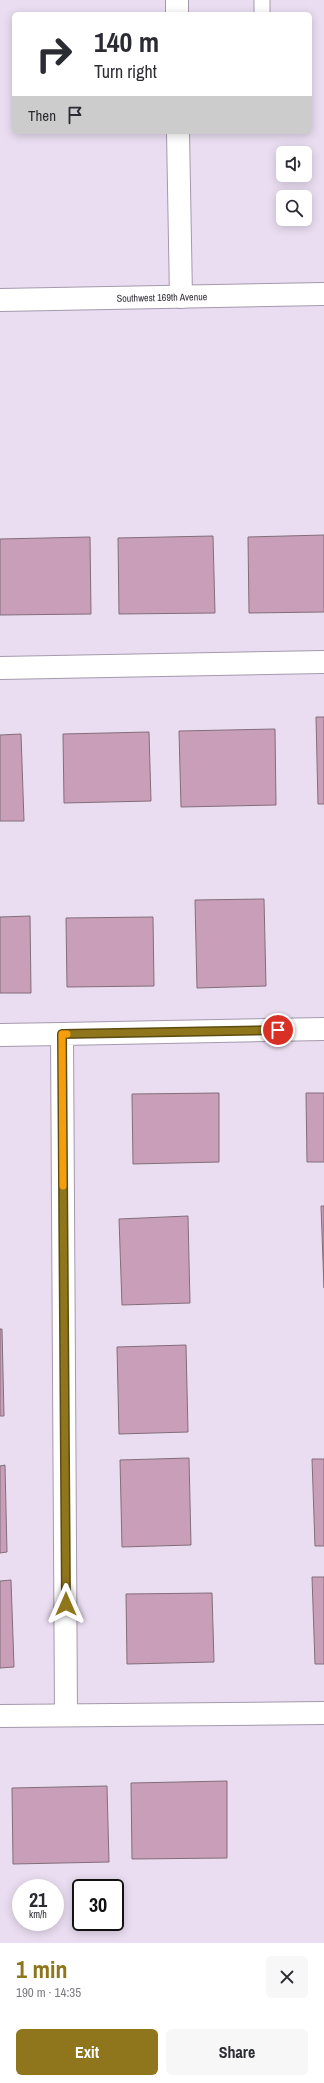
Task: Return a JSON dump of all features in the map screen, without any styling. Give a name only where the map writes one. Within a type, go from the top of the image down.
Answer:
[{"type":"street","points":[[177,0],[177,12]]},
{"type":"street","points":[[178,134],[181,297]]},
{"type":"street","name":"Southwest 169th Avenue","points":[[0,300],[324,294]]},
{"type":"street","points":[[0,668],[324,662]]},
{"type":"street","points":[[0,1035],[324,1029]]},
{"type":"street","points":[[62,1034],[66,1714]]},
{"type":"street","points":[[0,1716],[66,1714],[324,1713]]},
{"type":"lane","points":[[262,0],[262,12]]},
{"type":"building","points":[[324,535],[324,612],[249,613],[248,537]]},
{"type":"building","points":[[213,536],[215,613],[119,614],[118,538]]},
{"type":"building","points":[[90,537],[91,614],[0,615],[0,539]]},
{"type":"building","points":[[316,717],[324,717],[324,804],[318,804]]},
{"type":"building","points":[[275,729],[276,805],[181,807],[179,731]]},
{"type":"building","points":[[149,732],[151,801],[64,803],[63,734]]},
{"type":"building","points":[[21,734],[24,821],[0,821],[0,735]]},
{"type":"building","points":[[264,899],[266,986],[197,988],[195,900]]},
{"type":"building","points":[[30,916],[31,993],[0,993],[0,917]]},
{"type":"building","points":[[153,917],[154,986],[67,987],[66,918]]},
{"type":"building","points":[[219,1093],[219,1162],[133,1164],[132,1094]]},
{"type":"building","points":[[306,1093],[324,1093],[324,1162],[307,1162]]},
{"type":"building","points":[[321,1206],[324,1206],[324,1288]]},
{"type":"building","points":[[188,1216],[190,1303],[122,1305],[119,1219]]},
{"type":"building","points":[[0,1329],[2,1329],[4,1416],[0,1416]]},
{"type":"building","points":[[186,1345],[188,1432],[119,1434],[117,1347]]},
{"type":"building","points":[[189,1458],[191,1545],[122,1547],[120,1460]]},
{"type":"building","points":[[312,1459],[324,1459],[324,1546],[315,1546]]},
{"type":"building","points":[[5,1465],[7,1552],[0,1553],[0,1466]]},
{"type":"building","points":[[312,1577],[324,1577],[324,1664],[315,1664]]},
{"type":"building","points":[[11,1580],[14,1667],[0,1668],[0,1581]]},
{"type":"building","points":[[212,1593],[214,1662],[127,1664],[126,1594]]},
{"type":"building","points":[[227,1781],[227,1858],[132,1859],[131,1783]]},
{"type":"building","points":[[107,1786],[109,1862],[13,1864],[12,1788]]},
{"type":"slow traffic","points":[[63,1186],[62,1034],[67,1034]]},
{"type":"route","points":[[66,1604],[62,1034],[278,1030]]}]
